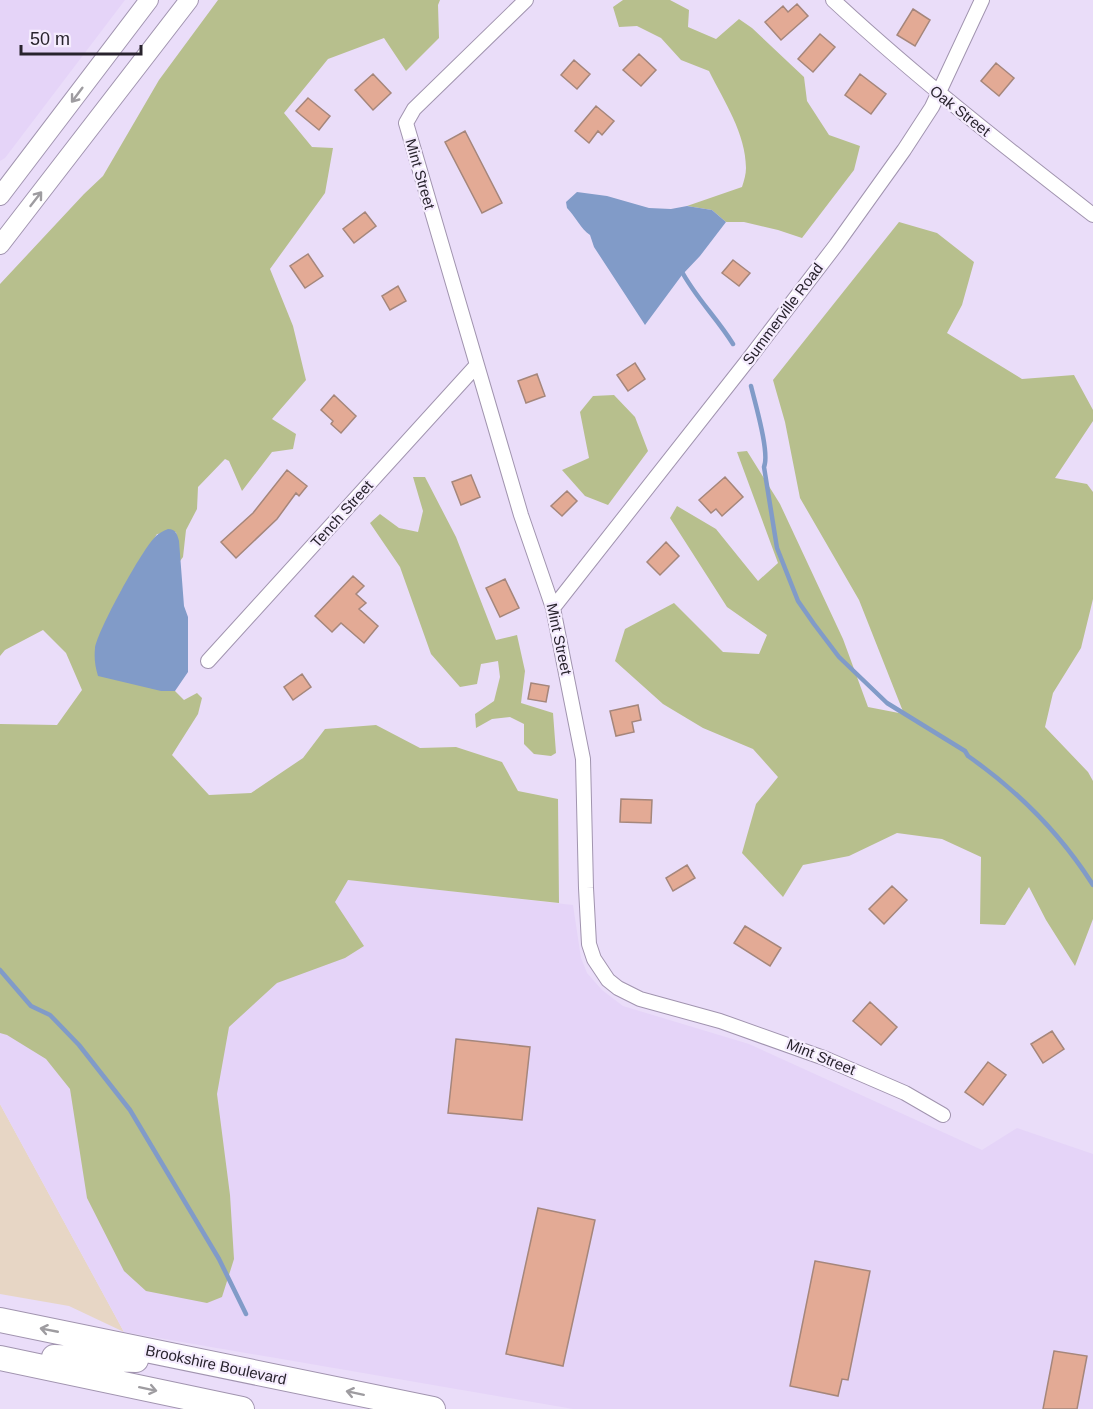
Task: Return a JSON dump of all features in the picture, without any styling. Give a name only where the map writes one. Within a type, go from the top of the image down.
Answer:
[{"type":"highway","name":"Brookshire Boulevard","points":[[0,1320],[433,1409]]},
{"type":"highway","points":[[0,1345],[51,1356],[204,1362]]},
{"type":"highway","points":[[0,1358],[242,1409]]},
{"type":"main road","points":[[0,196],[149,0]]},
{"type":"main road","points":[[0,245],[189,0]]},
{"type":"main road","points":[[33,153],[58,171]]},
{"type":"street","name":"Mint Street","points":[[526,0],[414,109],[406,123],[476,366],[521,514],[553,608],[583,759],[589,944],[594,959],[600,971],[618,988],[640,999],[720,1021],[824,1058],[905,1093],[943,1115]]},
{"type":"street","name":"Oak Street","points":[[833,0],[938,93],[1093,215]]},
{"type":"street","name":"Summerville Road","points":[[553,608],[836,245],[904,150],[932,107],[982,0]]},
{"type":"street","name":"Tench Street","points":[[208,661],[476,366]]},
{"type":"shaded area","points":[[0,0],[125,0],[5,158],[0,161]]},
{"type":"shaded area","points":[[0,795],[136,856],[573,905],[581,958],[587,973],[602,990],[623,1006],[749,1044],[982,1150],[1017,1128],[1093,1154],[1093,1409],[573,1409],[124,1332],[0,1104]]},
{"type":"shaded area","points":[[0,1104],[124,1332],[69,1306],[0,1294]]},
{"type":"green space","points":[[218,0],[440,0],[438,5],[439,38],[406,71],[384,38],[328,59],[284,113],[312,147],[333,148],[325,193],[270,269],[293,326],[306,380],[272,419],[296,434],[293,449],[272,452],[242,491],[229,461],[225,459],[198,487],[197,509],[186,530],[183,557],[180,561],[176,532],[157,534],[119,595],[161,691],[175,691],[184,700],[197,693],[202,698],[198,714],[172,755],[209,795],[251,793],[303,758],[325,729],[376,725],[420,748],[456,747],[502,762],[518,791],[558,799],[559,903],[348,880],[335,902],[364,946],[345,958],[277,983],[229,1027],[217,1094],[230,1195],[234,1259],[222,1297],[207,1303],[146,1291],[124,1271],[87,1198],[70,1089],[46,1059],[0,1033],[0,724],[57,725],[82,690],[66,653],[43,630],[5,650],[0,656],[0,284],[103,176],[159,80]]},
{"type":"green space","points":[[623,0],[670,0],[689,10],[688,27],[716,39],[739,19],[752,28],[804,77],[807,101],[829,135],[860,146],[854,170],[802,238],[744,222],[726,222],[712,210],[687,206],[742,187],[746,168],[738,130],[709,71],[681,60],[661,38],[637,26],[619,27],[613,7]]},
{"type":"green space","points":[[899,222],[937,233],[974,262],[962,305],[947,333],[1022,379],[1074,375],[1093,410],[1093,421],[1055,478],[1087,484],[1093,492],[1093,599],[1081,648],[1053,693],[1045,727],[1088,772],[1093,781],[1093,919],[1075,966],[1046,920],[1029,887],[1005,925],[980,924],[981,857],[942,839],[897,833],[849,856],[803,865],[783,897],[742,853],[756,804],[778,777],[753,749],[703,728],[663,704],[615,661],[625,629],[674,603],[723,652],[759,654],[767,635],[727,607],[670,518],[677,506],[716,529],[758,581],[778,563],[737,452],[747,451],[780,504],[843,639],[868,707],[904,714],[859,600],[800,498],[785,422],[773,380]]},
{"type":"green space","points":[[614,395],[635,417],[648,451],[608,505],[585,496],[562,470],[589,458],[580,412],[593,396]]},
{"type":"green space","points":[[413,477],[425,477],[456,537],[496,640],[517,635],[525,671],[521,703],[553,713],[556,753],[551,756],[534,754],[524,744],[524,724],[510,717],[492,719],[476,728],[475,714],[494,701],[500,677],[498,661],[481,664],[477,684],[460,687],[431,654],[400,567],[370,523],[380,514],[399,528],[418,532],[423,511]]},
{"type":"water","points":[[577,192],[607,196],[649,208],[671,209],[687,206],[712,210],[726,222],[682,275],[645,325],[594,247],[590,235],[567,208],[566,202]]},
{"type":"water","points":[[168,529],[177,534],[179,541],[184,606],[188,617],[188,672],[175,691],[161,691],[98,676],[95,648],[104,625],[121,590],[149,544],[161,532]]},
{"type":"building","points":[[797,4],[808,16],[781,40],[765,22],[783,6],[788,12]]},
{"type":"building","points":[[913,9],[930,20],[915,46],[897,35]]},
{"type":"building","points":[[820,34],[835,47],[813,72],[798,59]]},
{"type":"building","points":[[639,54],[656,70],[641,86],[623,70]]},
{"type":"building","points":[[574,60],[590,74],[577,89],[561,75]]},
{"type":"building","points":[[996,63],[1014,78],[999,96],[981,81]]},
{"type":"building","points":[[373,74],[391,93],[373,110],[355,90]]},
{"type":"building","points":[[860,74],[886,94],[871,114],[845,95]]},
{"type":"building","points":[[308,98],[330,116],[319,130],[296,111]]},
{"type":"building","points":[[596,106],[614,121],[602,135],[598,131],[589,143],[575,131]]},
{"type":"building","points":[[465,131],[502,203],[482,213],[445,142]]},
{"type":"building","points":[[365,212],[376,226],[354,243],[343,229]]},
{"type":"building","points":[[308,254],[323,276],[305,288],[290,266]]},
{"type":"building","points":[[733,260],[750,273],[739,286],[722,273]]},
{"type":"building","points":[[398,286],[406,301],[390,310],[382,296]]},
{"type":"building","points":[[635,363],[645,379],[628,391],[617,375]]},
{"type":"building","points":[[537,374],[545,396],[526,403],[518,381]]},
{"type":"building","points":[[334,395],[356,416],[341,433],[331,424],[333,421],[321,410]]},
{"type":"building","points":[[287,470],[307,486],[299,496],[296,493],[277,519],[236,558],[221,542],[253,513]]},
{"type":"building","points":[[471,475],[480,497],[461,505],[452,482]]},
{"type":"building","points":[[725,477],[743,497],[722,516],[716,509],[711,513],[699,500]]},
{"type":"building","points":[[567,491],[577,501],[562,516],[551,506]]},
{"type":"building","points":[[666,542],[679,556],[660,575],[647,562]]},
{"type":"building","points":[[353,576],[364,586],[356,594],[366,603],[359,609],[378,626],[364,643],[341,623],[332,632],[315,616]]},
{"type":"building","points":[[505,579],[519,608],[500,617],[486,588]]},
{"type":"building","points":[[302,674],[311,687],[293,700],[284,687]]},
{"type":"building","points":[[531,683],[549,686],[546,702],[528,699]]},
{"type":"building","points":[[638,705],[641,720],[632,722],[634,732],[616,736],[610,711]]},
{"type":"building","points":[[621,799],[652,800],[651,823],[620,822]]},
{"type":"building","points":[[687,865],[695,878],[673,891],[666,878]]},
{"type":"building","points":[[892,886],[907,900],[884,924],[869,909]]},
{"type":"building","points":[[745,926],[781,948],[770,966],[734,943]]},
{"type":"building","points":[[870,1002],[897,1027],[881,1045],[853,1021]]},
{"type":"building","points":[[1052,1031],[1064,1049],[1043,1063],[1031,1044]]},
{"type":"building","points":[[456,1039],[530,1047],[522,1120],[448,1113]]},
{"type":"building","points":[[988,1062],[1006,1075],[983,1105],[965,1092]]},
{"type":"building","points":[[538,1208],[595,1220],[563,1366],[506,1354]]},
{"type":"building","points":[[815,1261],[870,1271],[848,1380],[842,1379],[838,1396],[790,1386]]},
{"type":"building","points":[[1054,1351],[1087,1356],[1077,1409],[1043,1409]]},
{"type":"waterway","points":[[681,270],[733,344]]},
{"type":"waterway","points":[[751,386],[764,440],[764,467],[777,548],[798,601],[839,657],[887,703],[965,751],[968,756],[1021,798],[1067,848],[1093,885]]},
{"type":"waterway","points":[[0,970],[31,1006],[50,1015],[79,1045],[130,1110],[219,1259],[246,1314]]}]
